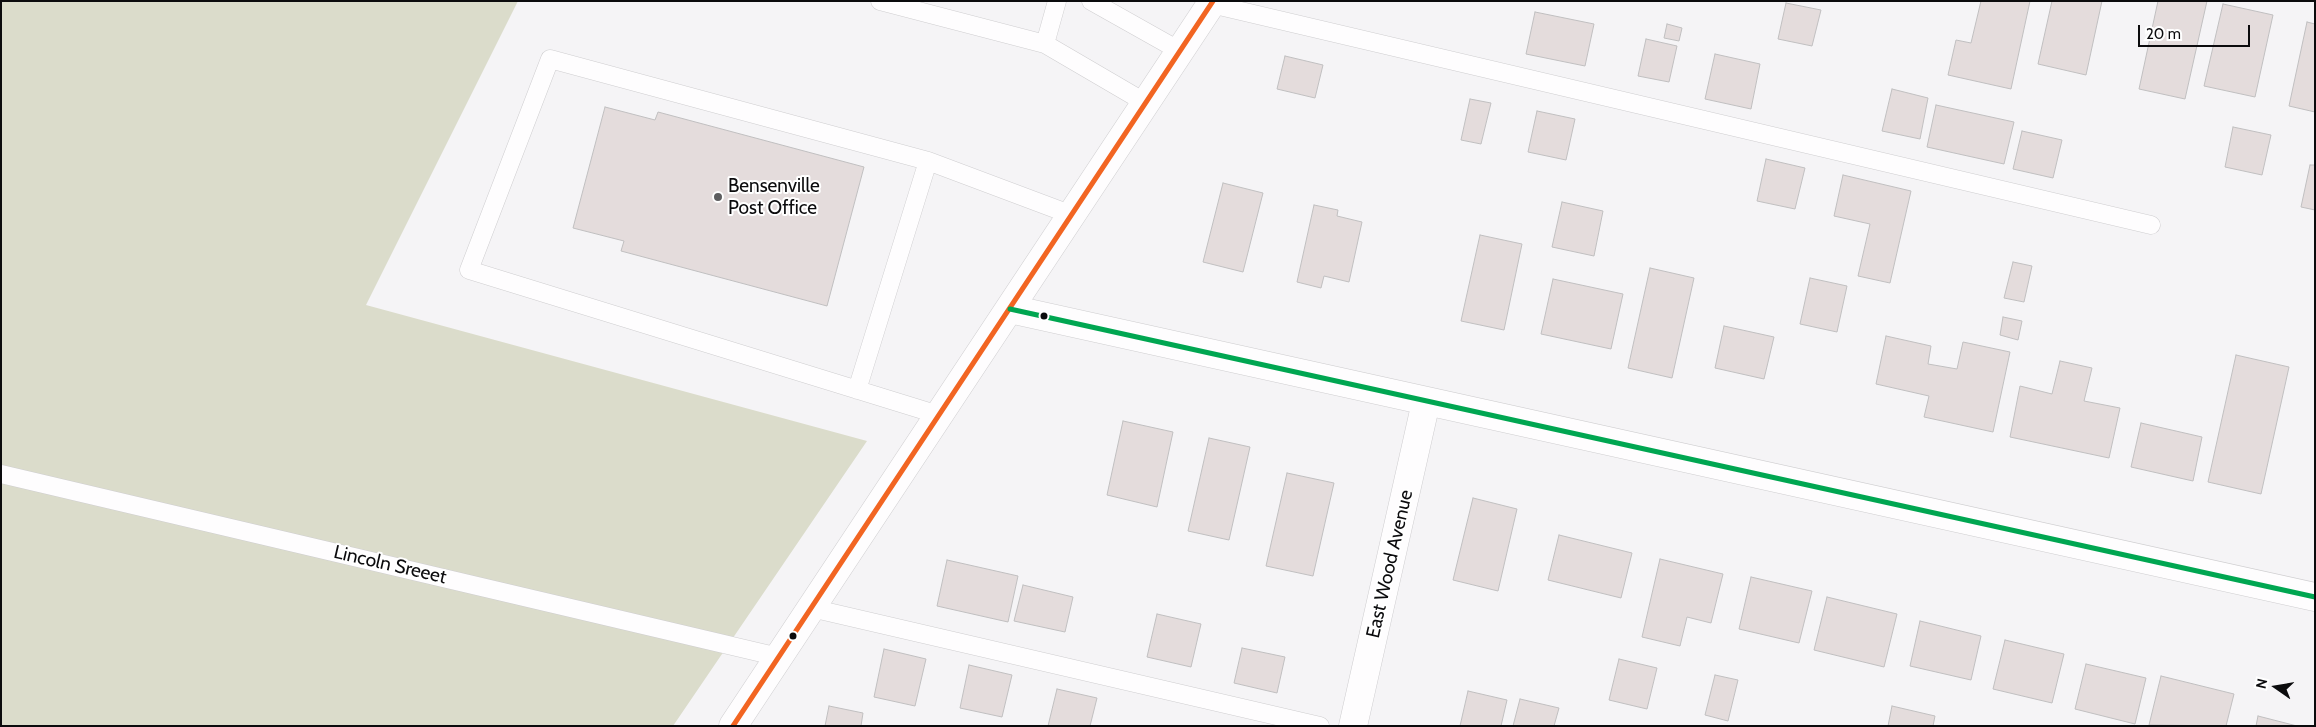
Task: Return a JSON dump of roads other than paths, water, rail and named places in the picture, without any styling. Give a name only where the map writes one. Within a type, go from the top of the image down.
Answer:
[{"type":"street","points":[[733,726],[1212,3]]},
{"type":"street","points":[[1010,308],[1426,402],[2315,597]]},
{"type":"street","name":"East Wood Avenue","points":[[1353,726],[1426,402]]},
{"type":"lane","points":[[880,1],[1045,44],[1146,102]]},
{"type":"lane","points":[[1045,44],[1057,1]]},
{"type":"lane","points":[[1092,1],[1180,51]]},
{"type":"lane","points":[[1212,3],[2151,225]]},
{"type":"lane","points":[[939,415],[469,270],[550,59],[928,162],[1072,215]]},
{"type":"lane","points":[[857,390],[928,162]]},
{"type":"lane","name":"Lincoln Sreeet","points":[[1,474],[779,657]]},
{"type":"lane","points":[[811,608],[1320,726]]},
{"type":"place","name":"Bensenville Post Office","points":[[718,197]]}]
